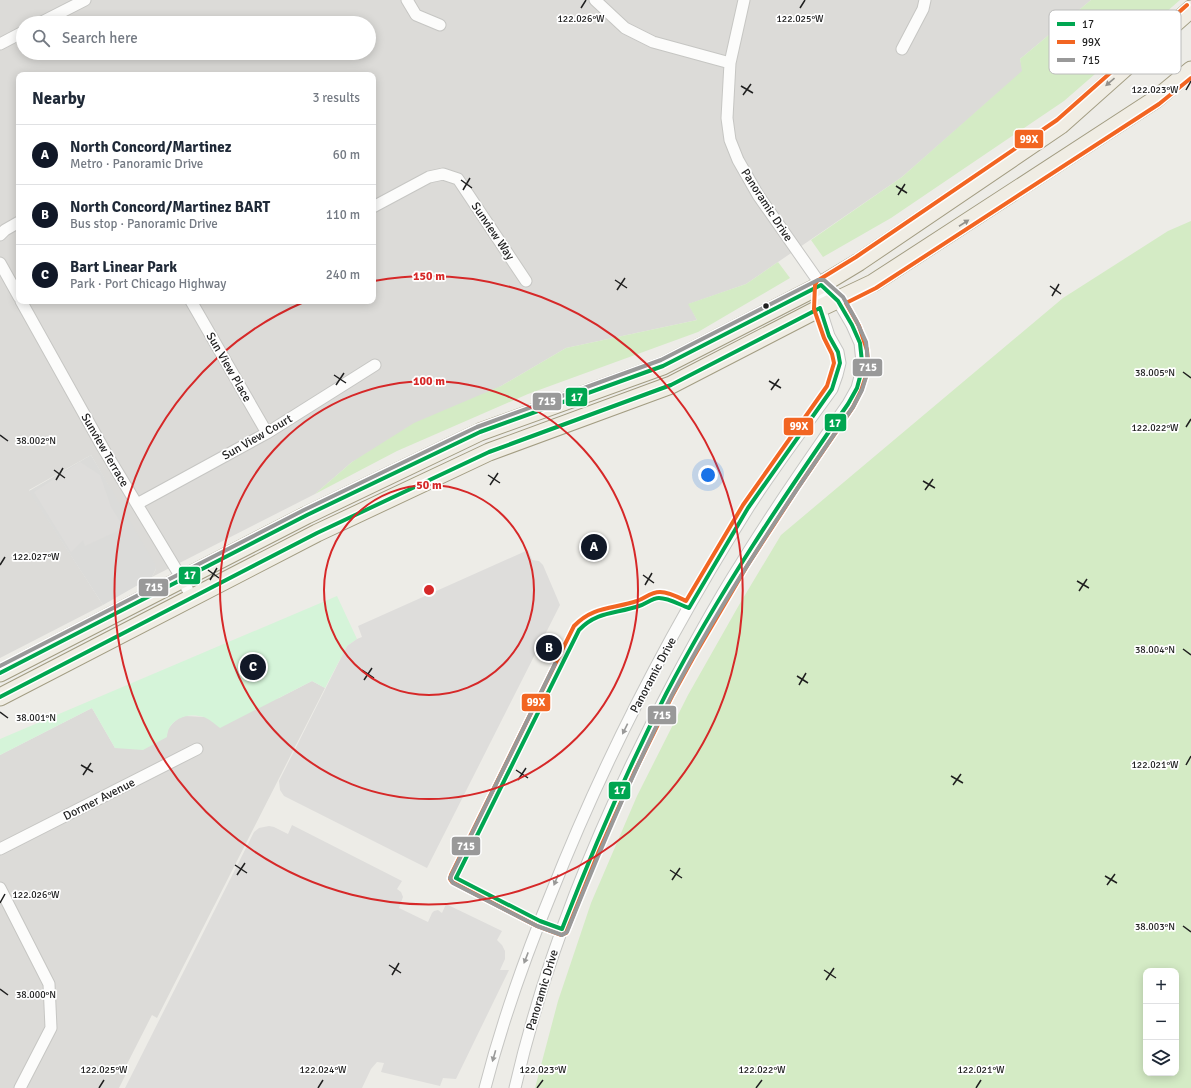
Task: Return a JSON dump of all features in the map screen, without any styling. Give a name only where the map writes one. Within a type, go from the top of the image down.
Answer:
[{"type":"main road","points":[[1181,18],[1191,9]]},
{"type":"main road","points":[[7,694],[317,534],[489,452],[671,386],[820,308],[838,301],[873,283],[1156,99],[1191,70]]},
{"type":"main road","points":[[1,670],[308,515],[480,432],[663,366],[821,285],[859,262],[1061,125],[1118,74]]},
{"type":"street","points":[[54,16],[85,0]]},
{"type":"street","points":[[407,0],[416,15],[440,25]]},
{"type":"street","points":[[594,0],[625,28],[653,42],[730,63]]},
{"type":"street","name":"Panoramic Drive","points":[[515,1088],[529,1033],[562,929],[602,826],[653,719],[700,632],[738,568],[768,521],[848,404],[857,388],[861,373],[862,362],[860,343],[852,325],[838,301],[821,285],[758,195],[738,160],[730,140],[727,118],[730,63],[744,0]]},
{"type":"street","points":[[902,49],[923,9],[925,0]]},
{"type":"street","points":[[0,44],[16,36]]},
{"type":"street","name":"Sunview Way","points":[[376,205],[429,177],[443,174],[458,179],[526,281]]},
{"type":"street","points":[[0,235],[4,230],[16,224]]},
{"type":"street","points":[[0,263],[16,292]]},
{"type":"street","name":"Panoramic Drive","points":[[485,1088],[517,982],[542,914],[583,817],[634,709],[689,608],[748,508],[832,389],[840,363],[838,352],[829,336],[820,308],[821,285]]},
{"type":"street","name":"Sunview Terrace","points":[[23,304],[103,448],[192,598]]},
{"type":"street","name":"Sun View Place","points":[[194,304],[268,433]]},
{"type":"street","name":"Sun View Court","points":[[137,504],[268,433],[375,365]]},
{"type":"street","points":[[1,670],[7,694]]},
{"type":"street","name":"Dormer Avenue","points":[[0,849],[197,748]]},
{"type":"street","points":[[0,888],[49,984],[50,1028],[20,1088]]},
{"type":"shaded area","points":[[0,0],[1091,0],[1079,10],[1049,10],[1049,35],[1020,59],[1023,71],[902,177],[746,284],[689,304],[697,320],[566,348],[501,386],[352,462],[315,494],[152,577],[156,569],[91,455],[29,490],[103,605],[0,658]]},
{"type":"shaded area","points":[[91,455],[155,564],[156,569],[152,577],[103,605],[29,491]]},
{"type":"shaded area","points":[[80,462],[100,475],[111,507],[124,528],[85,546],[83,540],[71,552],[34,492]]},
{"type":"shaded area","points":[[528,550],[532,560],[539,561],[543,565],[560,605],[427,868],[284,796],[280,790],[279,781],[347,646],[362,637],[358,626]]},
{"type":"shaded area","points":[[312,681],[325,688],[157,1018],[152,1015],[124,1070],[127,1072],[119,1088],[0,1088],[0,755],[92,708],[115,748],[167,734],[168,729],[179,718],[185,716],[205,717],[279,698]]},
{"type":"shaded area","points":[[292,825],[402,881],[397,889],[401,892],[403,897],[399,908],[428,922],[434,911],[438,910],[442,913],[446,904],[502,931],[497,940],[505,951],[505,959],[500,970],[509,970],[456,1079],[443,1078],[440,1086],[381,1072],[384,1063],[377,1062],[371,1069],[362,1088],[125,1088],[254,832],[259,828],[269,826],[288,834]]},
{"type":"green space","points":[[1091,0],[1180,0],[1169,10],[1079,10]]},
{"type":"green space","points":[[1049,35],[1049,74],[1095,74],[1064,101],[891,218],[823,257],[811,240],[902,177],[1022,71],[1020,59]]},
{"type":"green space","points":[[1191,221],[1191,1088],[535,1088],[558,1001],[591,903],[637,796],[688,695],[781,535],[1063,298],[1168,231]]},
{"type":"green space","points":[[778,262],[790,278],[698,332],[528,394],[397,451],[315,494],[352,462],[414,423],[501,386],[566,348],[697,320],[688,304],[746,284]]},
{"type":"green space","points":[[337,596],[357,639],[347,646],[325,688],[312,681],[220,728],[204,717],[191,715],[185,716],[175,721],[168,731],[167,737],[143,750],[115,748],[92,708],[0,755],[0,739]]},
{"type":"transit line","name":"99X","points":[[1181,10],[1187,5]]},
{"type":"transit line","name":"99X","points":[[1109,74],[1057,120],[856,257],[817,281],[815,285],[814,309],[824,338],[832,354],[834,363],[827,386],[743,505],[686,601],[677,596],[657,592],[628,604],[596,611],[588,615],[574,626],[451,875],[450,879],[452,882],[537,926],[561,935],[566,933],[599,851],[634,773],[672,696],[747,566],[853,407],[861,391],[866,376],[868,363],[867,350],[859,326],[846,303],[876,288],[1159,104],[1191,78]]},
{"type":"transit line","name":"715","points":[[0,666],[304,510],[477,427],[661,360],[818,280],[824,280],[843,297],[866,342],[868,362],[867,374],[862,390],[853,407],[758,549],[691,659],[629,784],[567,932],[562,935],[537,926],[453,883],[450,878],[555,664]]},
{"type":"transit line","name":"17","points":[[0,673],[307,515],[480,432],[663,366],[821,285],[838,301],[852,325],[860,343],[862,362],[857,388],[848,404],[752,546],[686,656],[624,781],[562,929],[540,921],[456,878],[579,630],[593,619],[600,616],[631,609],[656,598],[667,599],[689,608],[748,508],[832,389],[840,363],[838,352],[829,336],[820,308],[671,385],[489,452],[317,533],[0,697]]},
{"type":"place","name":"North Concord/Martinez","points":[[594,547]]},
{"type":"place","name":"North Concord/Martinez BART","points":[[549,648]]},
{"type":"place","name":"Bart Linear Park","points":[[253,667]]}]
